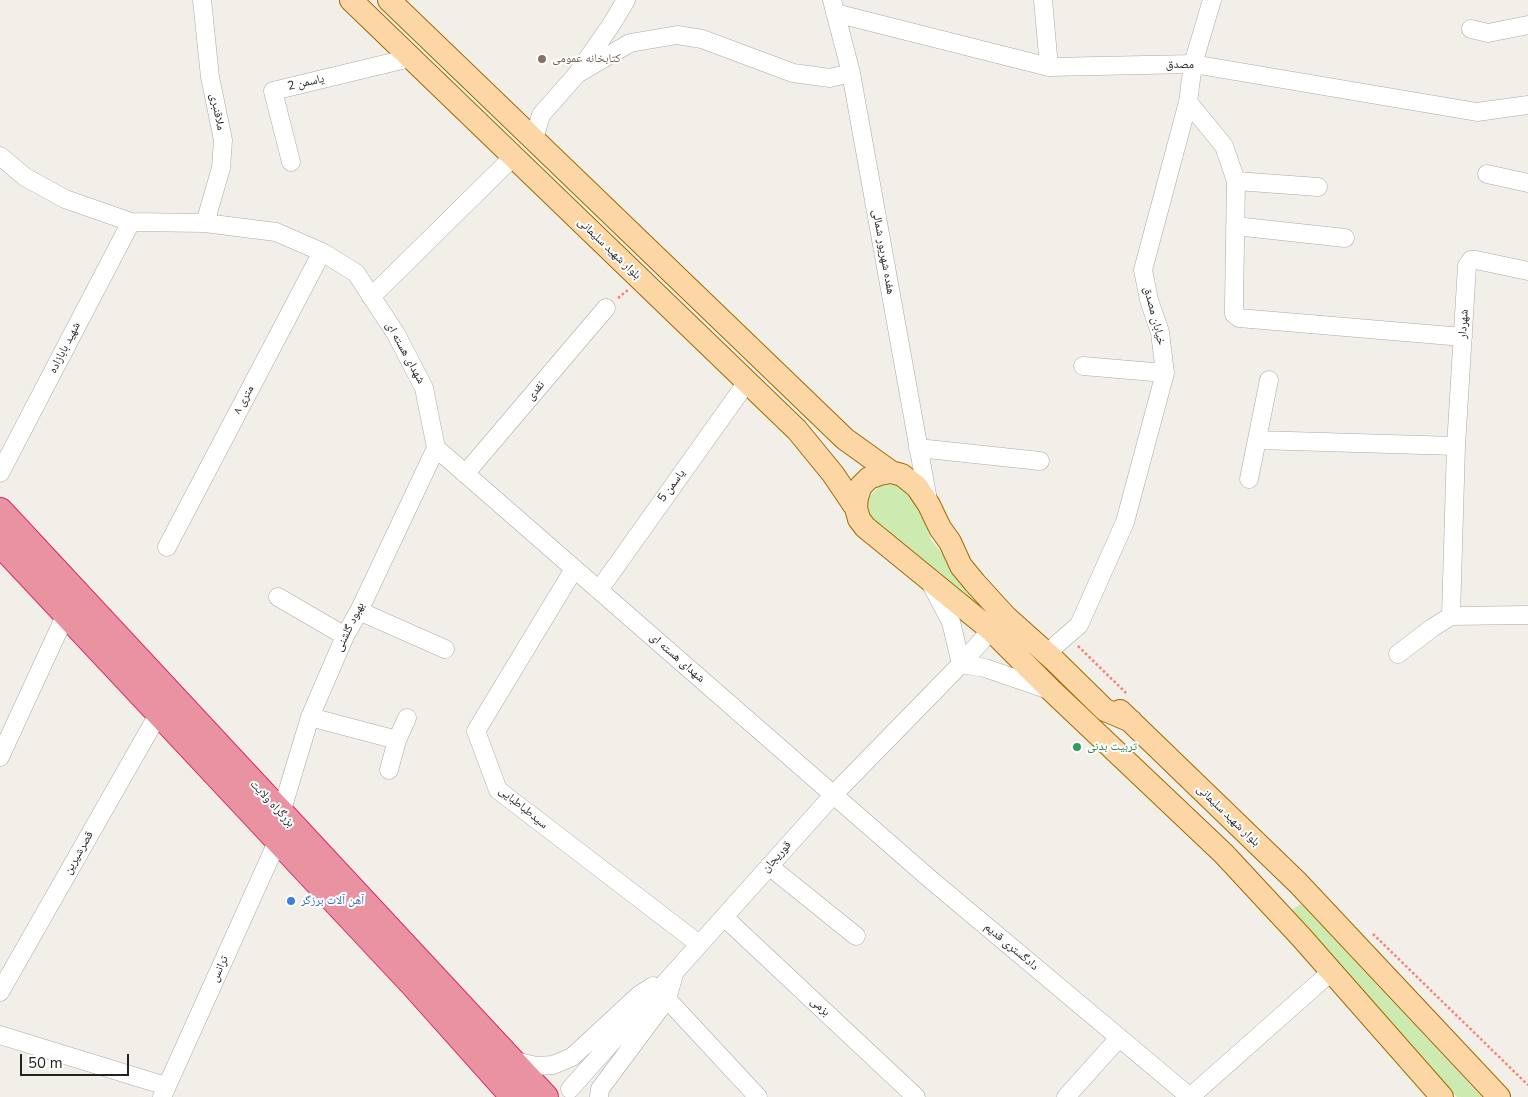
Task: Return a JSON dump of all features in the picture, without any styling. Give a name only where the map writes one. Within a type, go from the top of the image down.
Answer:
[{"type":"highway","name":"بزرگراه ولایت","points":[[0,511],[281,814],[516,1086]]},
{"type":"highway","name":"بزرگراه ولایت","points":[[0,543],[413,984],[516,1086]]},
{"type":"main road","name":"بلوار شهید سلیمانی","points":[[351,0],[797,430],[833,474],[856,508],[859,519],[865,527],[930,581],[998,623]]},
{"type":"main road","points":[[389,0],[845,439],[891,472],[902,475],[917,487],[950,542],[961,566],[998,623],[1052,691],[1224,854],[1442,1097]]},
{"type":"main road","points":[[856,508],[861,486],[869,478],[891,472]]},
{"type":"main road","name":"بلوار شهید سلیمانی","points":[[950,542],[1056,645],[1076,669],[1298,883],[1499,1097]]},
{"type":"main road","points":[[998,623],[1053,659],[1105,710],[1131,722]]},
{"type":"street","name":"ملاقنبری","points":[[202,0],[210,77],[223,140],[220,168],[205,223]]},
{"type":"street","points":[[534,139],[541,115],[577,74],[626,0]]},
{"type":"street","points":[[1043,0],[1049,67]]},
{"type":"street","name":"خیابان مصدق","points":[[1056,645],[1079,625],[1124,522],[1165,373],[1160,332],[1149,300],[1144,270],[1188,102],[1193,64],[1212,0]]},
{"type":"street","name":"مصدق","points":[[834,6],[1049,67],[1193,64],[1477,112],[1528,105]]},
{"type":"street","name":"هفده شهریور شمالی","points":[[834,6],[851,74],[929,505]]},
{"type":"street","points":[[1471,29],[1488,33],[1528,25]]},
{"type":"street","points":[[577,74],[630,42],[677,35],[702,39],[793,73],[830,78],[851,74]]},
{"type":"street","name":"یاسمن 2","points":[[291,162],[273,91],[410,58]]},
{"type":"street","points":[[1188,102],[1224,146],[1236,181],[1234,314],[1239,318],[1463,337]]},
{"type":"street","name":"شهدای هسته ای","points":[[0,156],[24,178],[65,199],[131,222],[205,223],[276,232],[322,252],[356,273],[396,334],[424,388],[436,448],[834,794]]},
{"type":"street","points":[[371,297],[513,157]]},
{"type":"street","points":[[1487,174],[1528,183]]},
{"type":"street","points":[[1236,181],[1318,187]]},
{"type":"street","name":"شهید بابازاده","points":[[0,473],[131,222]]},
{"type":"street","points":[[1236,226],[1345,238]]},
{"type":"street","name":"۸ متری","points":[[167,547],[322,252]]},
{"type":"street","name":"شهردار","points":[[1451,616],[1456,446],[1468,266],[1471,260],[1476,260],[1528,271]]},
{"type":"street","name":"نقدی","points":[[465,474],[606,308]]},
{"type":"street","points":[[1083,366],[1165,373]]},
{"type":"street","points":[[1249,479],[1269,380]]},
{"type":"street","name":"یاسمن 5","points":[[599,590],[747,382]]},
{"type":"street","points":[[1258,440],[1456,446]]},
{"type":"street","name":"بهبود گلشنی","points":[[281,814],[310,717],[345,636],[359,611],[436,448]]},
{"type":"street","points":[[918,448],[1040,461]]},
{"type":"street","name":"سیدطباطبایی","points":[[574,569],[476,731],[498,790],[699,944]]},
{"type":"street","points":[[930,581],[951,622],[961,664],[984,668],[1052,691]]},
{"type":"street","points":[[278,597],[345,636]]},
{"type":"street","points":[[359,611],[444,649]]},
{"type":"street","points":[[0,757],[66,614]]},
{"type":"street","points":[[1398,654],[1451,616],[1528,615]]},
{"type":"street","name":"قوریجان","points":[[570,1089],[834,794],[961,664],[998,623]]},
{"type":"street","name":"قصرشیرین","points":[[0,992],[159,713]]},
{"type":"street","points":[[310,717],[397,740]]},
{"type":"street","points":[[389,770],[397,740],[407,718]]},
{"type":"street","name":"دادگستری قدیم","points":[[834,794],[930,879],[1190,1097]]},
{"type":"street","name":"ترانس","points":[[164,1091],[278,840]]},
{"type":"street","points":[[770,866],[856,936]]},
{"type":"street","name":"بزمی","points":[[724,917],[916,1097]]},
{"type":"street","points":[[516,1086],[536,1066],[553,1065],[572,1057],[639,995],[674,972]]},
{"type":"street","points":[[598,1097],[600,1089],[667,999],[674,972]]},
{"type":"street","points":[[1190,1097],[1331,972]]},
{"type":"street","points":[[667,999],[758,1097]]},
{"type":"street","points":[[0,1035],[164,1091]]},
{"type":"street","points":[[1066,1097],[1119,1038]]},
{"type":"path","points":[[606,308],[640,279]]},
{"type":"green space","points":[[892,484],[904,485],[917,501],[931,540],[981,601],[979,606],[870,525],[866,504],[869,497],[879,487]]},
{"type":"green space","points":[[1301,904],[1482,1097],[1457,1097],[1288,912]]},
{"type":"place","name":"کتابخانه عمومی","points":[[542,59]]},
{"type":"place","name":"تربیت بدنی","points":[[1077,747]]},
{"type":"place","name":"آهن آلات برزگر","points":[[291,901]]}]
